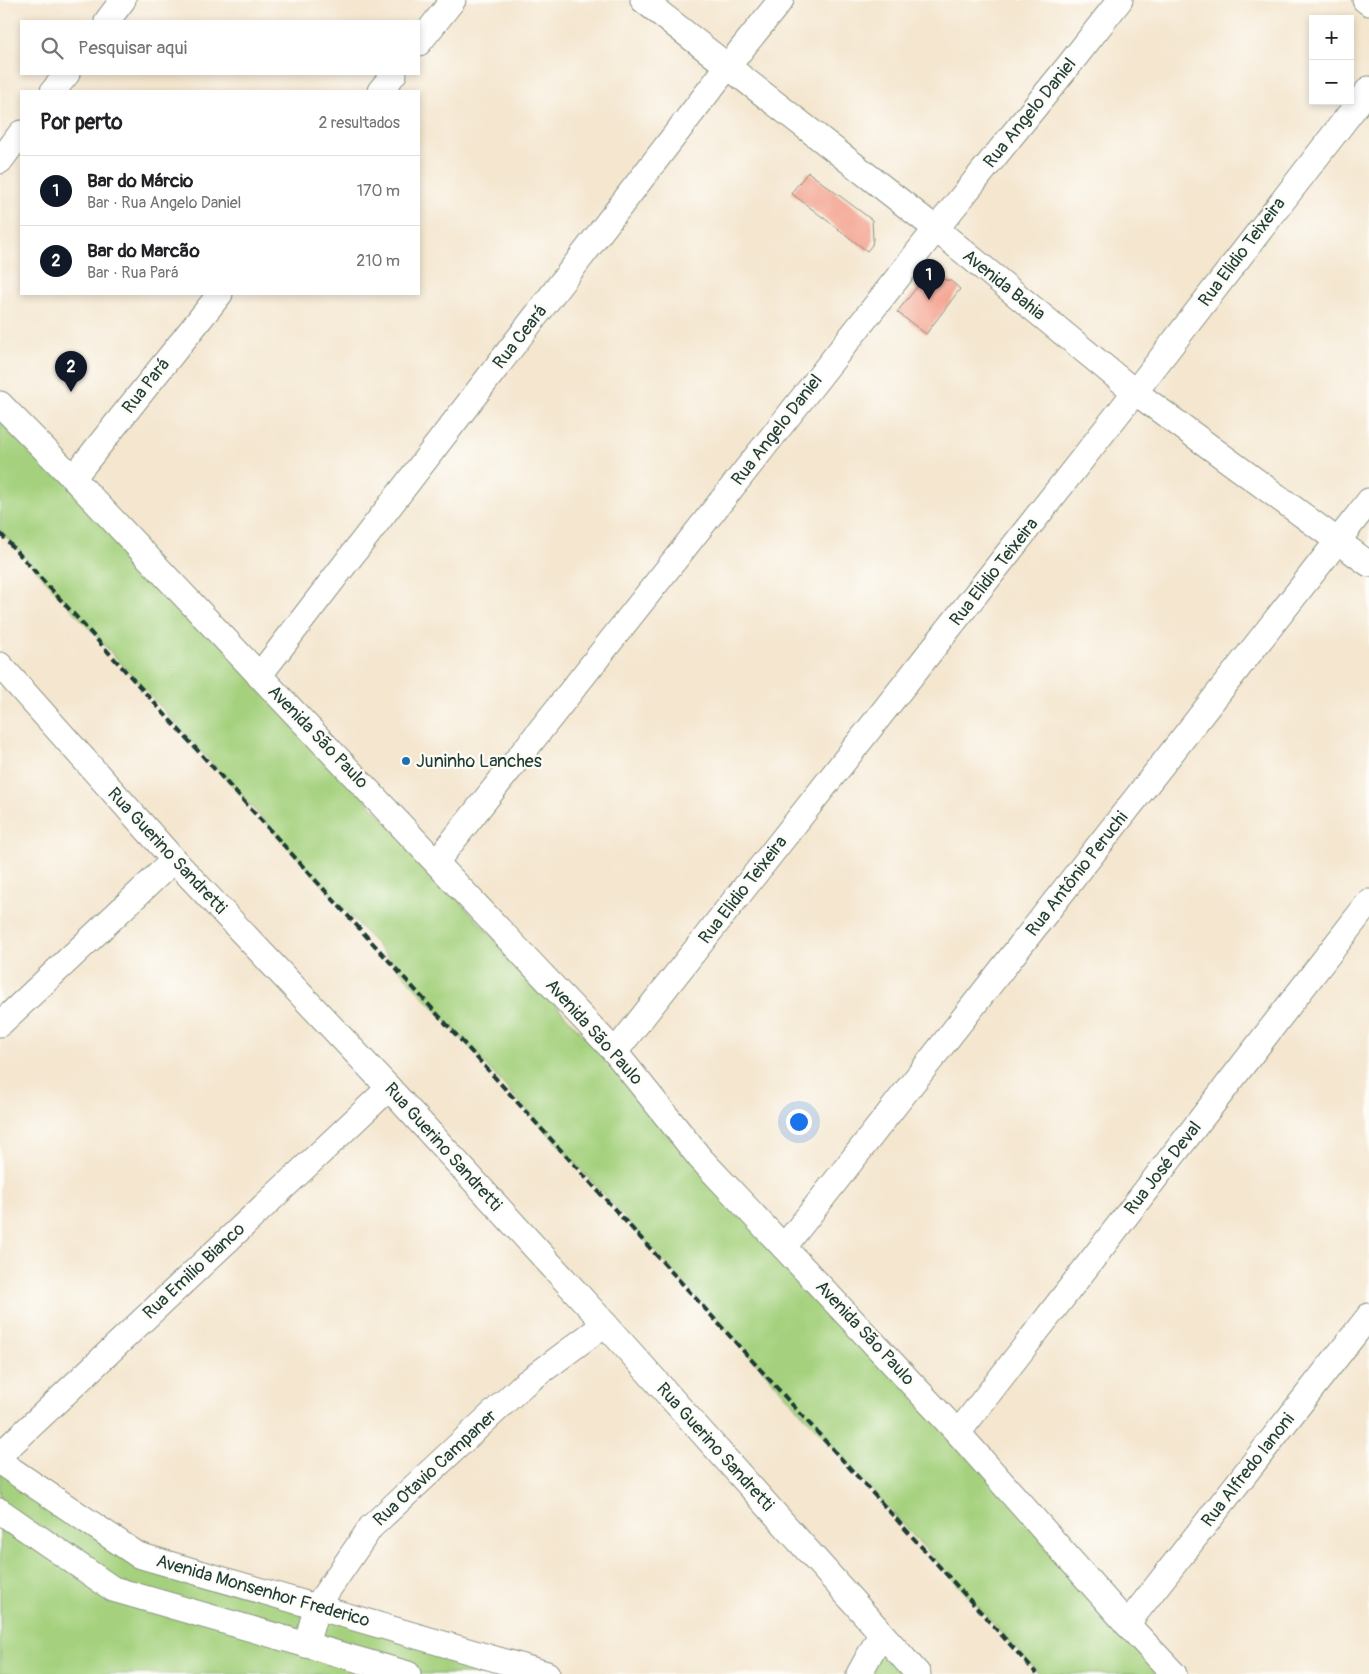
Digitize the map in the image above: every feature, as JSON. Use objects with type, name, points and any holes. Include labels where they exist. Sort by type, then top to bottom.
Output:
[{"type":"street","points":[[108,20],[123,0]]},
{"type":"street","points":[[420,42],[452,0]]},
{"type":"street","name":"Avenida Bahia","points":[[643,0],[936,229],[1135,392],[1369,564]]},
{"type":"street","name":"Rua Ceará","points":[[259,676],[728,66],[781,0]]},
{"type":"street","name":"Rua Angelo Daniel","points":[[437,861],[936,229],[1120,0]]},
{"type":"street","points":[[1365,0],[1369,3]]},
{"type":"street","points":[[54,90],[66,75]]},
{"type":"street","points":[[381,90],[393,75]]},
{"type":"street","name":"Rua Elidio Teixeira","points":[[615,1052],[1135,392],[1369,89]]},
{"type":"street","points":[[0,161],[20,134]]},
{"type":"street","name":"Rua Pará","points":[[73,478],[219,295]]},
{"type":"street","name":"Avenida São Paulo","points":[[0,404],[73,478],[259,676],[437,861],[615,1052],[700,1158],[958,1433],[1127,1624],[1174,1674]]},
{"type":"street","name":"Rua Antônio Peruchi","points":[[784,1247],[1369,501]]},
{"type":"street","name":"Rua Guerino Sandretti","points":[[0,666],[174,860],[389,1088],[605,1324],[918,1674]]},
{"type":"street","points":[[0,1024],[174,860]]},
{"type":"street","name":"Rua José Deval","points":[[958,1433],[1369,902]]},
{"type":"street","name":"Rua Emilio Bianco","points":[[0,1455],[389,1088]]},
{"type":"street","name":"Rua Alfredo Ianoni","points":[[1127,1624],[1369,1316]]},
{"type":"street","name":"Rua Otavio Campaner","points":[[306,1645],[317,1606],[371,1527],[523,1385],[605,1324]]},
{"type":"street","name":"Avenida Monsenhor Frederico","points":[[0,1462],[138,1555],[547,1674]]},
{"type":"street","points":[[0,1511],[113,1589],[408,1674]]},
{"type":"street","points":[[860,1674],[881,1634]]},
{"type":"green space","points":[[0,404],[1174,1674],[1039,1674],[0,530]]},
{"type":"green space","points":[[0,1462],[138,1555],[547,1674],[0,1674]]},
{"type":"green space","points":[[881,1634],[918,1674],[859,1674]]},
{"type":"building","points":[[808,172],[872,220],[873,239],[872,245],[867,251],[791,193]]},
{"type":"building","points":[[936,278],[951,281],[960,289],[926,334],[897,312],[922,281]]},
{"type":"railway","points":[[0,533],[1037,1674]]},
{"type":"place","name":"Bar do Márcio","points":[[929,300]]},
{"type":"place","name":"Bar do Marcão","points":[[71,392]]},
{"type":"place","name":"Juninho Lanches","points":[[406,761]]}]
